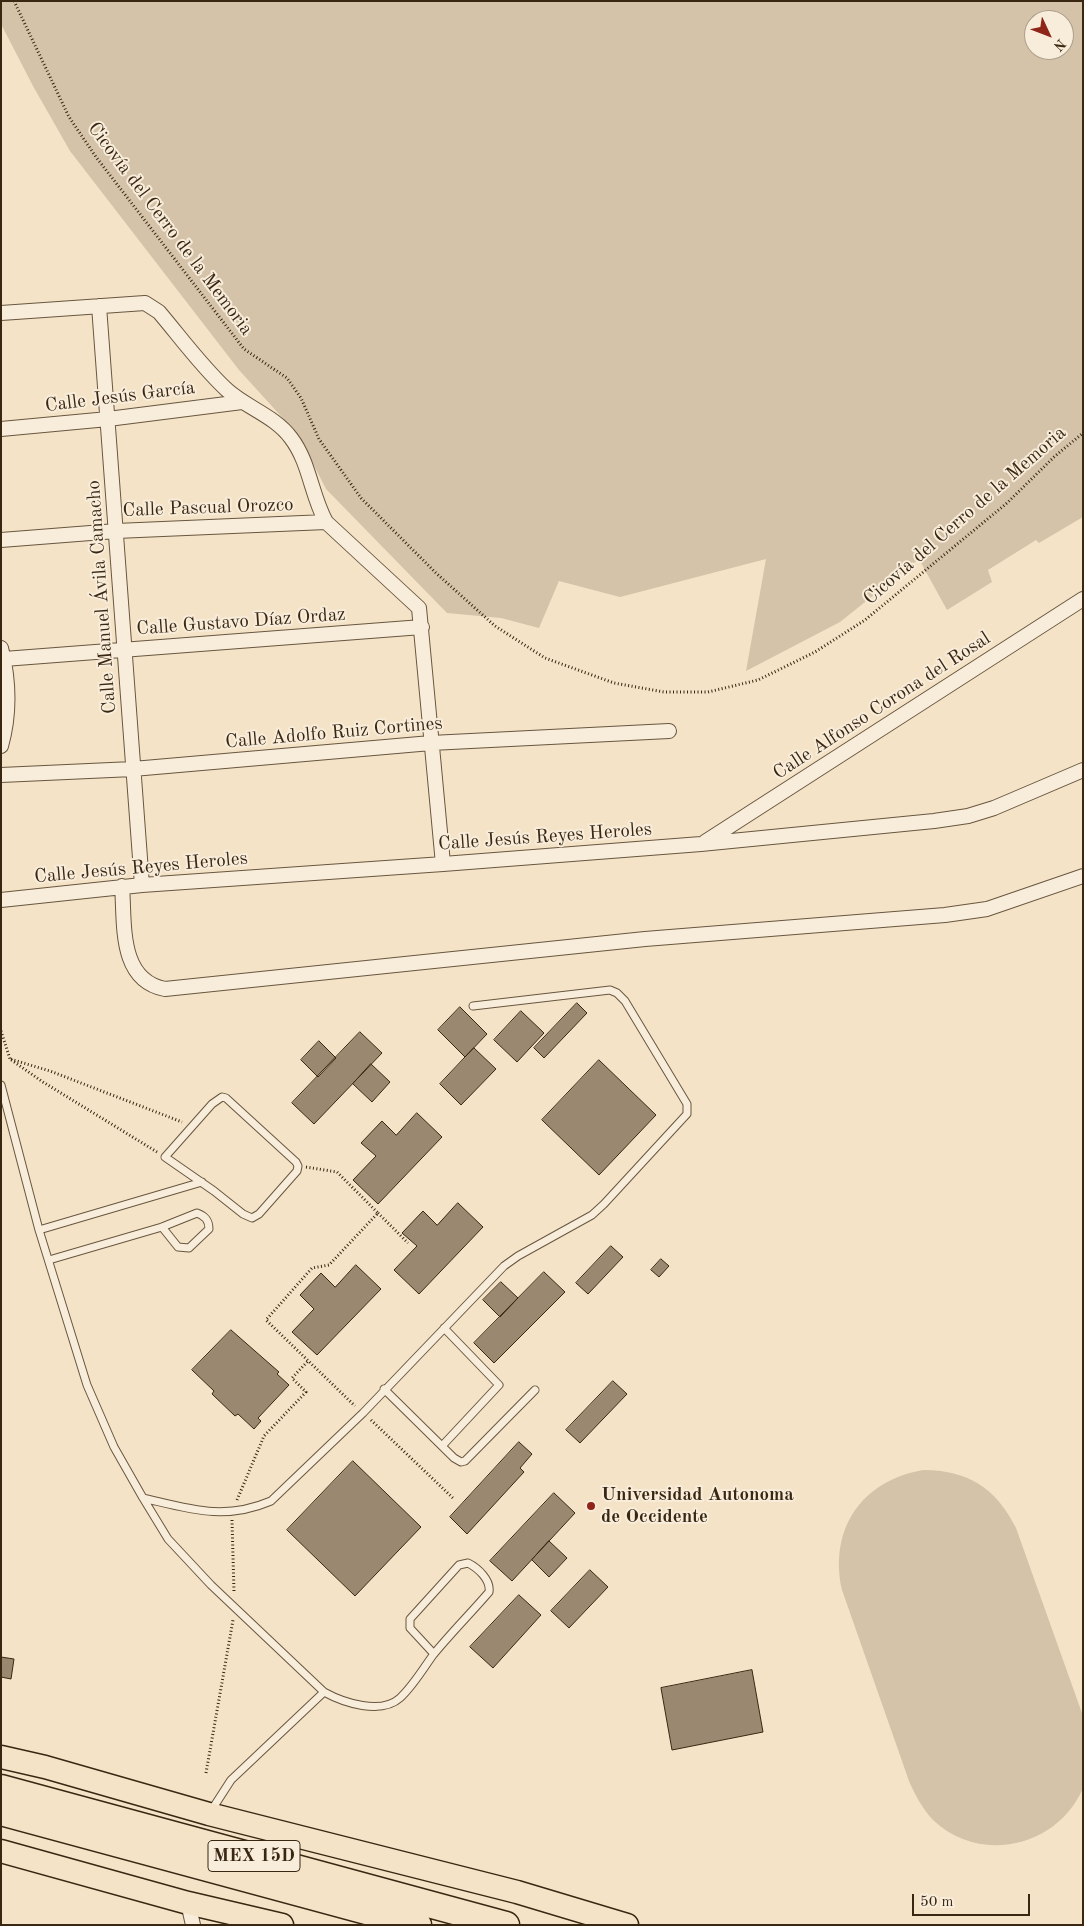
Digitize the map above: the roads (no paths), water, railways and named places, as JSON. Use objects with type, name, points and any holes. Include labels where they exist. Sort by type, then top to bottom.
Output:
[{"type":"highway","name":"MEX 15D","points":[[1,1788],[506,1925]]},
{"type":"highway","name":"MEX 15D","points":[[1,1812],[418,1925]]},
{"type":"main road","points":[[1,1757],[45,1767],[209,1814],[517,1892],[627,1925]]},
{"type":"main road","points":[[1,1851],[190,1914],[279,1924]]},
{"type":"street","points":[[1,313],[145,303],[152,306],[218,380],[242,402],[281,427],[299,448],[309,470],[320,510],[326,522],[417,604],[419,608],[443,864]]},
{"type":"street","name":"Calle Manuel Ávila Camacho","points":[[99,306],[142,885]]},
{"type":"street","name":"Calle Jesús García","points":[[1,429],[108,420],[242,402]]},
{"type":"street","name":"Calle Pascual Orozco","points":[[1,540],[116,531],[326,522]]},
{"type":"street","name":"Calle Alfonso Corona del Rosal","points":[[701,844],[1083,599]]},
{"type":"street","name":"Calle Gustavo Díaz Ordaz","points":[[3,654],[124,650],[422,627]]},
{"type":"street","points":[[1,746],[8,709],[3,654]]},
{"type":"street","name":"Calle Adolfo Ruiz Cortines","points":[[1,775],[133,769],[431,743],[669,731]]},
{"type":"street","name":"Calle Jesús Reyes Heroles","points":[[1,900],[122,886],[701,844],[934,822],[968,816],[994,808],[1083,770]]},
{"type":"street","points":[[122,886],[127,952],[133,966],[145,981],[153,987],[165,989],[645,939],[944,915],[986,909],[1083,876]]},
{"type":"lane","points":[[143,1498],[202,1512],[255,1508],[271,1501],[363,1413],[504,1266],[518,1256],[578,1224],[604,1204],[687,1114],[687,1104],[626,1001],[617,993],[610,990],[473,1006]]},
{"type":"lane","points":[[1,1085],[40,1230],[87,1385],[114,1447],[168,1540],[235,1608],[324,1692],[341,1701],[359,1705],[382,1706],[399,1699],[434,1654],[489,1592],[490,1588],[486,1579],[468,1563],[459,1565],[410,1619],[410,1628],[434,1654]]},
{"type":"lane","points":[[222,1097],[226,1098],[296,1162],[298,1166],[297,1171],[259,1214],[252,1218],[243,1214],[202,1182],[165,1157],[212,1104],[222,1097]]},
{"type":"lane","points":[[40,1230],[202,1182]]},
{"type":"lane","points":[[49,1260],[197,1214],[207,1219],[209,1229],[189,1248],[178,1247],[162,1226]]},
{"type":"lane","points":[[442,1446],[499,1385],[444,1328]]},
{"type":"lane","points":[[384,1389],[457,1461],[465,1461],[535,1390]]},
{"type":"lane","points":[[209,1814],[231,1780],[324,1692]]},
{"type":"place","name":"Universidad Autonoma de Occidente","points":[[591,1506]]}]
